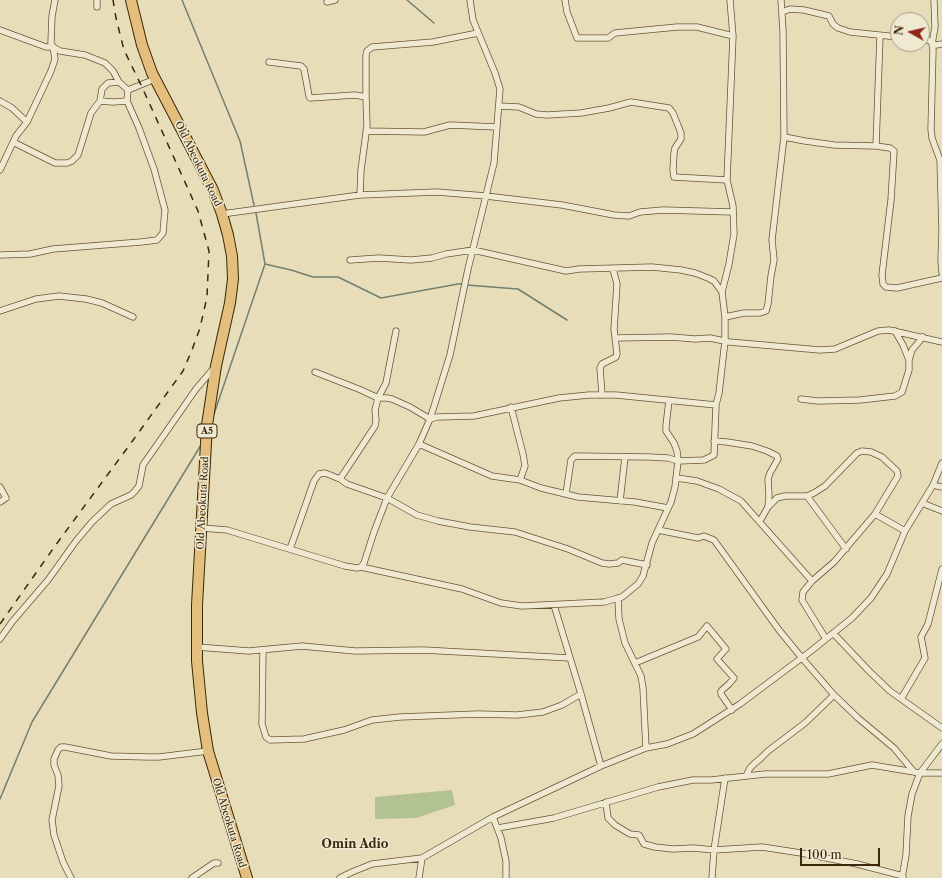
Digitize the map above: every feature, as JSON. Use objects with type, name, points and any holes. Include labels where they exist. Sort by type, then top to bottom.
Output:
[{"type":"highway","name":"Old Abeokuta Road","points":[[131,0],[142,45],[155,79],[213,190],[222,214],[232,256],[233,279],[230,303],[216,366],[208,425],[197,647],[199,688],[208,751],[246,878]]},
{"type":"street","points":[[0,170],[16,136],[28,122],[55,60],[51,43],[54,0]]},
{"type":"street","points":[[97,0],[97,7]]},
{"type":"street","points":[[327,2],[335,0]]},
{"type":"street","points":[[361,567],[364,563],[387,498],[419,444],[430,419],[450,355],[472,250],[494,163],[500,89],[473,20],[470,0]]},
{"type":"street","points":[[565,0],[567,12],[577,38],[608,38],[615,33],[620,32],[677,27],[697,27],[733,36]]},
{"type":"street","points":[[566,494],[573,457],[668,458],[678,461],[704,460],[714,455],[716,406],[725,341],[725,317],[722,292],[734,234],[734,212],[727,180],[733,36],[730,0]]},
{"type":"street","points":[[725,317],[744,313],[760,313],[766,311],[767,308],[774,260],[772,240],[784,137],[781,0]]},
{"type":"street","points":[[934,0],[935,27],[932,44],[931,129],[932,138],[940,150],[942,273]]},
{"type":"street","points":[[782,12],[790,10],[804,10],[828,16],[833,24],[838,28],[850,32],[890,37]]},
{"type":"street","points":[[0,30],[46,47],[53,47],[60,51],[85,55],[105,63],[113,71],[119,82],[128,90]]},
{"type":"street","points":[[360,195],[361,170],[366,131],[367,51],[372,47],[433,42],[478,33]]},
{"type":"street","points":[[876,146],[880,36]]},
{"type":"street","points":[[932,44],[942,44]]},
{"type":"street","points":[[268,62],[301,66],[304,69],[310,98],[356,95],[366,97]]},
{"type":"street","points":[[128,90],[155,79]]},
{"type":"street","points":[[13,142],[55,163],[62,164],[72,161],[78,155],[92,113],[100,101],[100,92],[105,85],[111,82],[119,82]]},
{"type":"street","points":[[0,255],[30,254],[53,249],[157,240],[163,233],[165,210],[154,169],[127,101],[128,90]]},
{"type":"street","points":[[0,101],[12,108],[28,122]]},
{"type":"street","points":[[100,101],[127,101]]},
{"type":"street","points":[[499,106],[519,107],[536,114],[547,116],[581,113],[631,102],[669,108],[673,113],[681,133],[681,139],[675,148],[674,153],[674,177],[727,180]]},
{"type":"street","points":[[366,131],[424,132],[450,126],[497,127]]},
{"type":"street","points":[[784,137],[834,145],[876,146],[890,148],[894,151],[891,200],[882,275],[884,284],[886,288],[897,288],[942,278]]},
{"type":"street","points":[[222,214],[360,195],[437,192],[562,205],[614,215],[629,216],[640,212],[663,210],[734,212]]},
{"type":"street","points":[[350,260],[379,258],[411,260],[432,258],[472,250],[570,272],[579,268],[660,267],[695,273],[714,281],[722,292]]},
{"type":"street","points":[[602,395],[600,368],[602,364],[616,357],[617,354],[614,329],[617,284],[613,268]]},
{"type":"street","points":[[0,311],[36,299],[59,296],[86,299],[102,303],[133,317]]},
{"type":"street","points":[[340,479],[375,426],[376,420],[374,410],[378,398],[386,384],[396,331]]},
{"type":"street","points":[[615,338],[710,338],[725,341],[820,350],[836,349],[878,331],[895,331],[942,342]]},
{"type":"street","points":[[895,331],[903,344],[909,360]]},
{"type":"street","points":[[801,399],[818,401],[860,400],[895,396],[902,392],[909,370],[909,360],[912,350],[922,337]]},
{"type":"street","points":[[0,639],[16,616],[48,580],[76,541],[92,522],[111,504],[131,495],[139,486],[143,465],[196,389],[216,366]]},
{"type":"street","points":[[315,372],[378,398],[387,398],[398,402],[410,407],[430,419],[437,417],[474,416],[559,398],[602,395],[669,400],[716,406]]},
{"type":"street","points":[[202,528],[227,530],[345,566],[361,567],[462,589],[501,603],[522,606],[604,602],[622,597],[638,584],[647,565],[652,543],[671,502],[677,478],[678,461],[674,443],[666,431],[669,400]]},
{"type":"street","points":[[511,408],[524,454],[525,466],[520,480]]},
{"type":"street","points":[[714,441],[752,446],[777,456],[778,459],[768,479],[768,507]]},
{"type":"street","points":[[419,444],[492,476],[520,480],[541,488],[578,497],[668,508]]},
{"type":"street","points":[[760,521],[768,507],[777,498],[785,496],[806,496],[814,493],[825,486],[857,453],[862,451],[871,452],[882,457],[898,474],[875,514],[846,549],[834,562],[812,581],[803,592],[802,598],[826,639]]},
{"type":"street","points":[[620,501],[625,457]]},
{"type":"street","points":[[340,878],[372,864],[422,858],[494,816],[601,766],[646,748],[667,744],[693,734],[732,710],[826,639],[852,618],[871,598],[887,574],[905,531],[933,485],[942,463]]},
{"type":"street","points":[[290,549],[316,476],[325,473],[340,479],[347,484],[387,498],[417,515],[438,521],[470,527],[516,532],[568,549],[602,563],[618,563],[622,560],[647,565]]},
{"type":"street","points":[[677,478],[697,481],[719,488],[741,501],[812,581]]},
{"type":"street","points":[[933,485],[942,487]]},
{"type":"street","points":[[0,487],[6,498],[0,502]]},
{"type":"street","points":[[806,496],[846,549]]},
{"type":"street","points":[[922,503],[942,511]]},
{"type":"street","points":[[875,514],[905,531]]},
{"type":"street","points":[[658,530],[698,538],[704,536],[714,540],[779,630],[834,695],[858,718],[894,748],[917,773]]},
{"type":"street","points":[[901,698],[925,658],[921,637],[928,624],[942,569]]},
{"type":"street","points":[[618,598],[619,618],[625,643],[641,676],[646,748]]},
{"type":"street","points":[[554,605],[601,766]]},
{"type":"street","points":[[635,663],[698,637],[707,626],[726,649],[717,659],[734,678],[721,691],[721,694],[732,710]]},
{"type":"street","points":[[833,633],[890,691],[942,728]]},
{"type":"street","points":[[197,647],[249,651],[302,646],[354,651],[423,650],[570,658]]},
{"type":"street","points":[[263,650],[262,724],[266,737],[270,740],[304,739],[344,730],[372,720],[400,717],[478,714],[517,715],[543,712],[562,705],[581,694]]},
{"type":"street","points":[[746,776],[750,768],[768,751],[805,723],[834,695]]},
{"type":"street","points":[[606,802],[608,818],[615,825],[630,834],[639,835],[644,844],[673,849],[693,848],[714,850],[762,847],[857,864],[903,877],[908,816],[917,773],[942,744]]},
{"type":"street","points":[[72,877],[63,862],[56,842],[52,820],[59,786],[58,775],[54,765],[56,753],[61,747],[112,756],[148,757],[208,751]]},
{"type":"street","points":[[498,828],[554,818],[679,782],[693,780],[711,780],[765,774],[828,774],[872,765],[917,773],[942,773]]},
{"type":"street","points":[[712,878],[714,850],[725,778]]},
{"type":"street","points":[[494,816],[506,860],[506,878]]},
{"type":"street","points":[[419,878],[422,858]]},
{"type":"street","points":[[192,878],[214,863],[218,863]]},
{"type":"green space","points":[[452,790],[455,805],[416,818],[375,819],[375,797]]},
{"type":"waterway","points":[[182,0],[240,141],[254,205]]},
{"type":"waterway","points":[[407,0],[434,23]]},
{"type":"waterway","points":[[214,414],[265,264],[256,213]]},
{"type":"waterway","points":[[265,264],[313,277],[338,277],[381,298],[462,284]]},
{"type":"waterway","points":[[466,285],[518,289],[567,320]]},
{"type":"waterway","points":[[0,799],[32,722],[201,445]]},
{"type":"railway","points":[[0,624],[183,371],[200,328],[207,297],[209,251],[198,211],[124,50],[113,0]]},
{"type":"district","name":"Omin Adio","points":[[355,845]]}]
